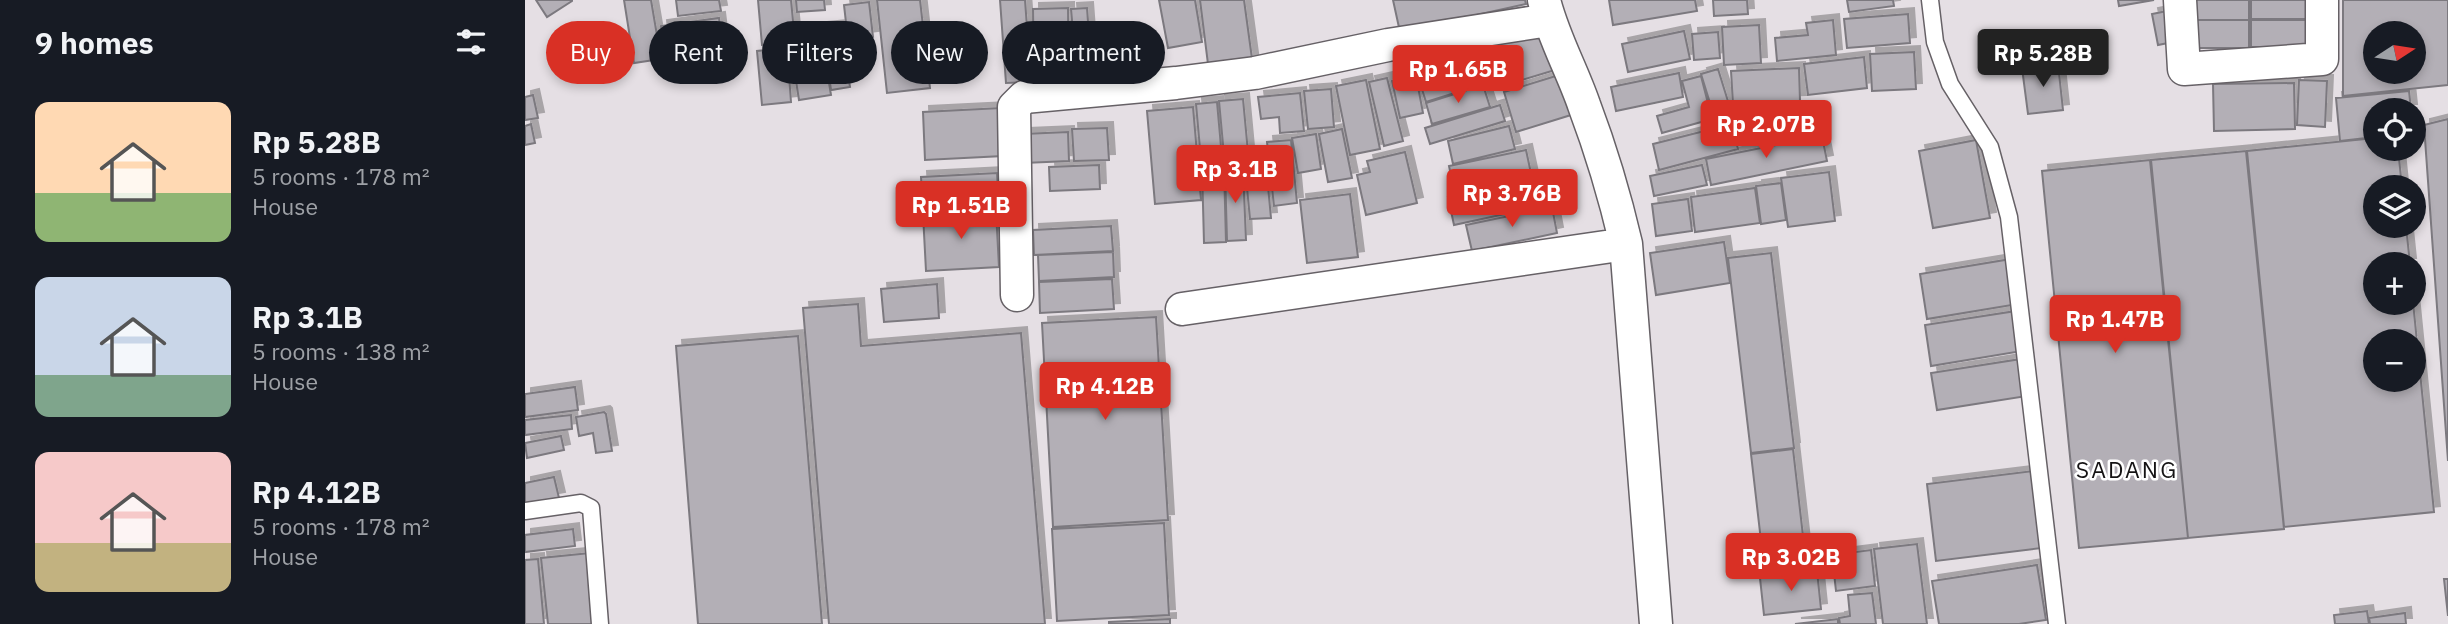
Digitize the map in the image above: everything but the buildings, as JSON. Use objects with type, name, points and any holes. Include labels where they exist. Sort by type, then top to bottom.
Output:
[{"type":"street","points":[[2180,0],[2184,69],[2322,59],[2322,0]]},
{"type":"street","points":[[1017,295],[1014,107],[1024,97],[1255,73],[1547,10],[1584,104],[1626,244],[1656,624]]},
{"type":"street","points":[[1182,309],[1626,244]]},
{"type":"lane","points":[[1930,0],[1935,42],[1950,84],[1990,147],[2009,217],[2057,624]]},
{"type":"lane","points":[[525,511],[581,503],[591,508],[600,624]]},
{"type":"district","name":"SADANG","points":[[2127,469]]}]
